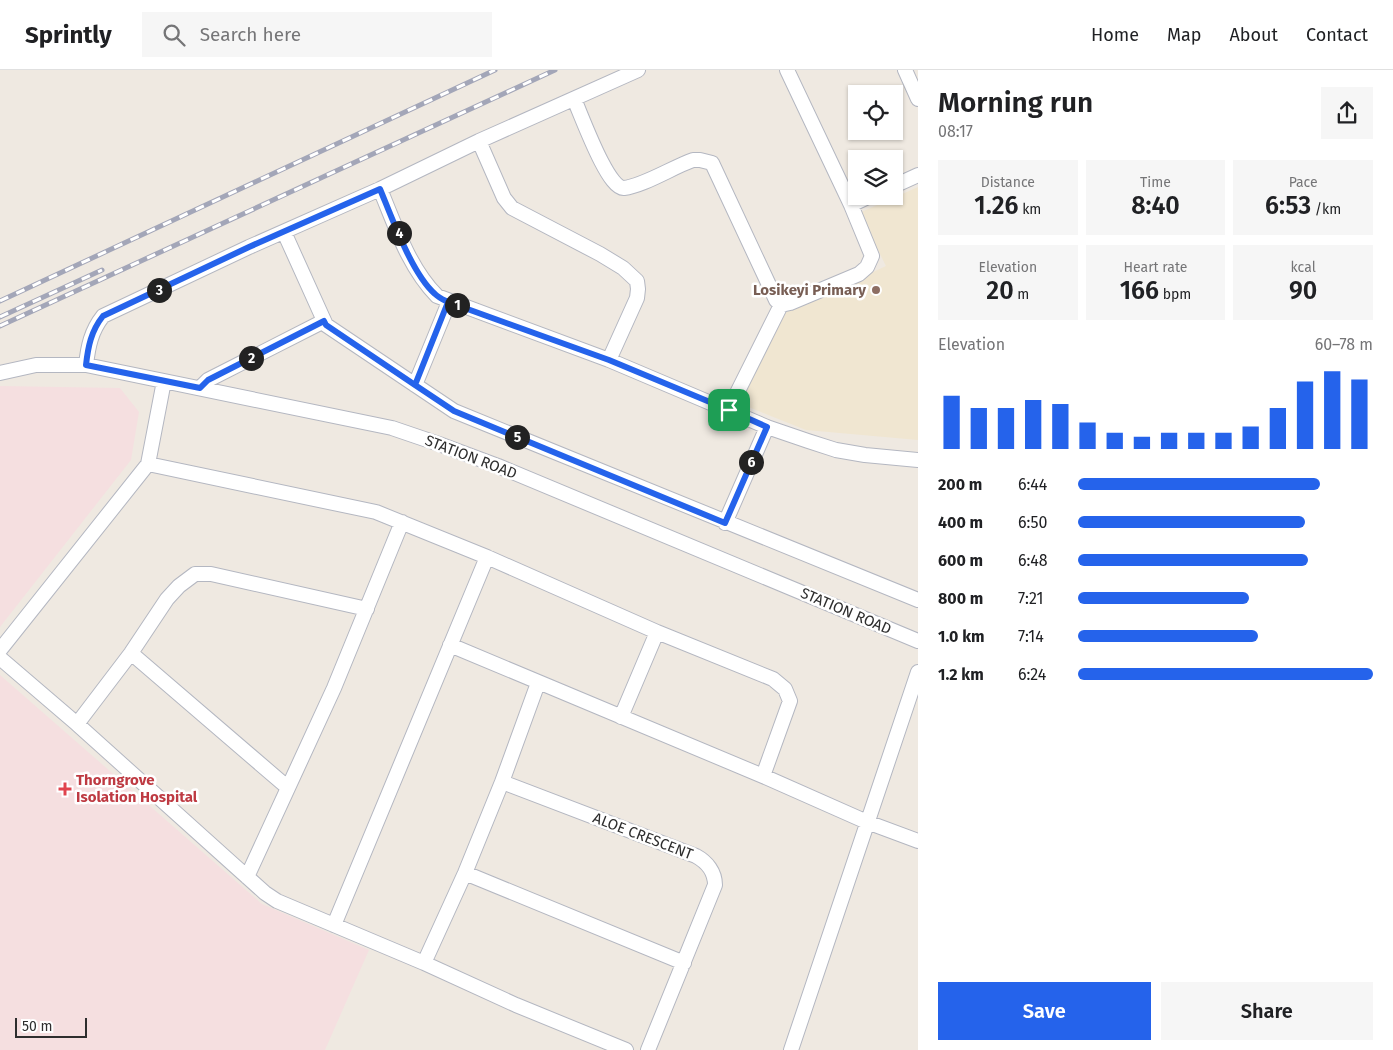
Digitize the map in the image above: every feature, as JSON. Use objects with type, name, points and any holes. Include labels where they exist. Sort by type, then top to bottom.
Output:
[{"type":"street","points":[[86,365],[88,343],[97,323],[103,316],[249,247],[380,189],[479,141],[638,70]]},
{"type":"street","points":[[787,70],[848,201]]},
{"type":"street","points":[[905,70],[918,99]]},
{"type":"street","points":[[574,99],[607,172],[620,188],[639,184],[693,160],[712,163],[776,300],[781,305]]},
{"type":"street","points":[[479,141],[504,198],[512,208],[600,254],[623,268],[636,281],[638,289],[637,298],[609,360]]},
{"type":"street","points":[[903,182],[918,175]]},
{"type":"street","points":[[380,189],[403,242],[420,274],[437,296],[448,302],[609,360],[767,427],[836,450],[918,460]]},
{"type":"street","points":[[781,305],[859,274],[867,267],[872,253],[850,205]]},
{"type":"street","points":[[284,232],[326,325],[454,411],[918,600]]},
{"type":"street","points":[[415,385],[448,302]]},
{"type":"street","points":[[729,410],[781,305]]},
{"type":"street","points":[[200,388],[208,380],[324,321]]},
{"type":"street","name":"STATION ROAD","points":[[0,373],[36,365],[86,365],[392,428],[516,474],[918,641]]},
{"type":"street","points":[[0,650],[148,464],[164,381]]},
{"type":"street","points":[[725,523],[767,427]]},
{"type":"street","points":[[148,464],[361,508],[402,522],[487,556],[657,632],[773,679],[786,689],[790,701],[763,776]]},
{"type":"street","points":[[248,877],[287,787],[334,688],[402,522]]},
{"type":"street","points":[[334,925],[487,556]]},
{"type":"street","points":[[77,724],[131,653],[167,599],[179,586],[195,574],[212,574],[367,609]]},
{"type":"street","points":[[621,717],[657,632]]},
{"type":"street","points":[[450,645],[763,776],[867,822],[918,841]]},
{"type":"street","points":[[131,653],[287,787]]},
{"type":"street","points":[[0,658],[277,901],[424,963],[516,1005],[626,1050]]},
{"type":"street","points":[[792,1050],[918,672]]},
{"type":"street","points":[[424,963],[465,873],[502,782],[538,683]]},
{"type":"street","name":"ALOE CRESCENT","points":[[502,782],[704,860],[714,876],[715,885],[648,1050]]},
{"type":"street","points":[[465,873],[684,964]]},
{"type":"shaded area","name":"Losikeyi Primary","points":[[918,187],[918,440],[806,430],[741,404],[780,315],[886,266],[859,213],[877,205],[903,205],[903,194]]},
{"type":"shaded area","points":[[0,386],[120,388],[139,412],[131,460],[0,627]]},
{"type":"shaded area","name":"Thorngrove Isolation Hospital","points":[[0,675],[262,904],[369,950],[325,1050],[0,1050]]},
{"type":"railway","points":[[0,301],[495,70]]},
{"type":"railway","points":[[0,326],[555,70]]},
{"type":"railway","points":[[0,317],[102,270]]},
{"type":"place","name":"Losikeyi Primary","points":[[876,290]]},
{"type":"place","name":"Thorngrove Isolation Hospital","points":[[65,789]]},
{"type":"route","points":[[729,410],[609,360],[448,302],[415,385],[326,325],[324,321],[208,380],[200,388],[86,365],[88,343],[97,323],[103,316],[249,247],[380,189],[403,242],[420,274],[430,290],[448,302],[432,343],[415,385],[454,411],[725,523],[767,427],[729,410]]}]
